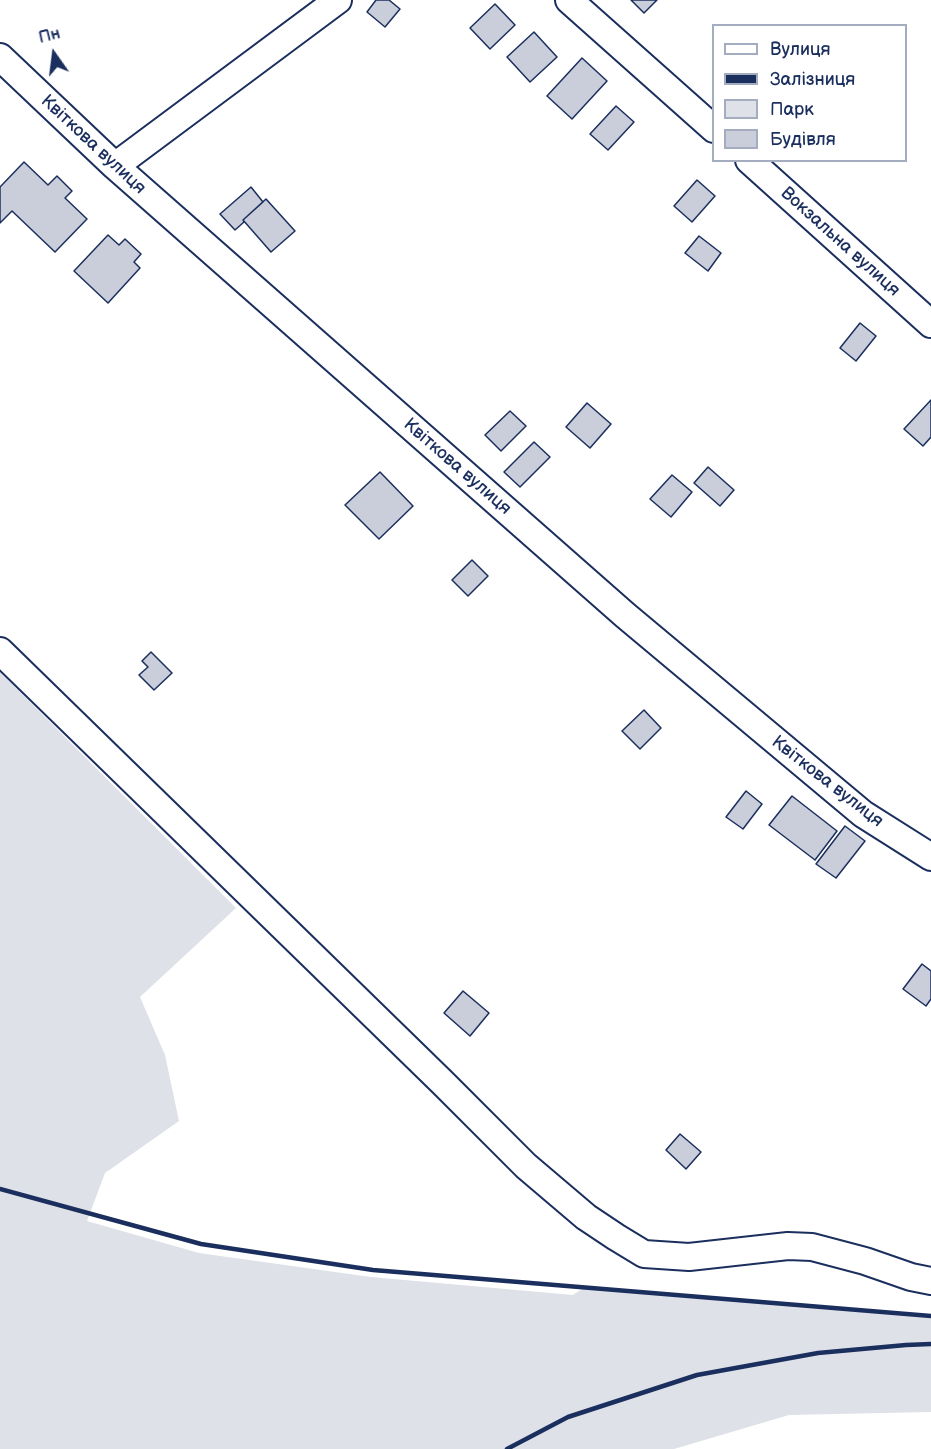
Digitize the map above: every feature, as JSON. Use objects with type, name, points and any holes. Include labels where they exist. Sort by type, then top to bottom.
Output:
[{"type":"street","points":[[115,166],[338,0]]},
{"type":"street","points":[[569,0],[712,127]]},
{"type":"street","name":"Квіткова вулиця","points":[[0,57],[115,166],[625,615],[863,814],[931,857]]},
{"type":"street","name":"Вокзальна вулиця","points":[[751,162],[931,324]]},
{"type":"street","points":[[0,651],[526,1166],[586,1217],[644,1254],[689,1257],[788,1246],[812,1247],[931,1281]]},
{"type":"green space","points":[[0,672],[236,908],[140,997],[165,1055],[179,1121],[105,1173],[87,1221],[199,1253],[371,1277],[573,1295],[585,1287],[931,1316],[931,1412],[789,1415],[674,1449],[0,1449]]},
{"type":"building","points":[[376,0],[389,0],[400,9],[385,27],[367,12]]},
{"type":"building","points":[[631,0],[657,0],[644,13]]},
{"type":"building","points":[[495,4],[515,25],[490,49],[470,28]]},
{"type":"building","points":[[534,32],[557,57],[530,82],[507,57]]},
{"type":"building","points":[[582,58],[607,81],[572,119],[547,96]]},
{"type":"building","points":[[616,106],[634,122],[608,150],[590,134]]},
{"type":"building","points":[[24,162],[48,185],[57,176],[72,191],[65,198],[87,219],[55,252],[12,211],[0,223],[0,187]]},
{"type":"building","points":[[697,180],[715,196],[692,222],[674,206]]},
{"type":"building","points":[[251,187],[263,202],[235,230],[220,214]]},
{"type":"building","points":[[266,199],[295,231],[271,252],[243,220]]},
{"type":"building","points":[[108,235],[119,245],[125,239],[141,254],[134,262],[140,268],[108,303],[74,271]]},
{"type":"building","points":[[699,236],[721,253],[708,271],[685,253]]},
{"type":"building","points":[[860,323],[876,336],[856,361],[840,348]]},
{"type":"building","points":[[931,400],[931,437],[923,446],[904,429]]},
{"type":"building","points":[[587,403],[611,424],[590,448],[566,427]]},
{"type":"building","points":[[510,411],[526,426],[501,451],[485,435]]},
{"type":"building","points":[[534,442],[550,457],[520,487],[504,472]]},
{"type":"building","points":[[708,467],[734,490],[720,506],[694,483]]},
{"type":"building","points":[[380,472],[413,506],[379,539],[345,505]]},
{"type":"building","points":[[672,475],[692,492],[671,517],[650,499]]},
{"type":"building","points":[[472,560],[488,576],[468,596],[452,580]]},
{"type":"building","points":[[151,652],[172,673],[154,690],[139,675],[148,667],[142,661]]},
{"type":"building","points":[[644,710],[661,728],[640,749],[622,731]]},
{"type":"building","points":[[746,791],[762,804],[743,829],[726,817]]},
{"type":"building","points":[[792,796],[837,831],[815,860],[769,825]]},
{"type":"building","points":[[845,826],[865,841],[836,878],[816,864]]},
{"type":"building","points":[[922,964],[931,971],[931,999],[926,1006],[903,989]]},
{"type":"building","points":[[463,991],[489,1013],[470,1036],[444,1013]]},
{"type":"building","points":[[680,1134],[701,1152],[686,1169],[666,1150]]},
{"type":"railway","points":[[0,1189],[201,1244],[373,1270],[931,1316]]},
{"type":"railway","points":[[507,1449],[568,1417],[697,1375],[818,1353],[931,1344]]}]
